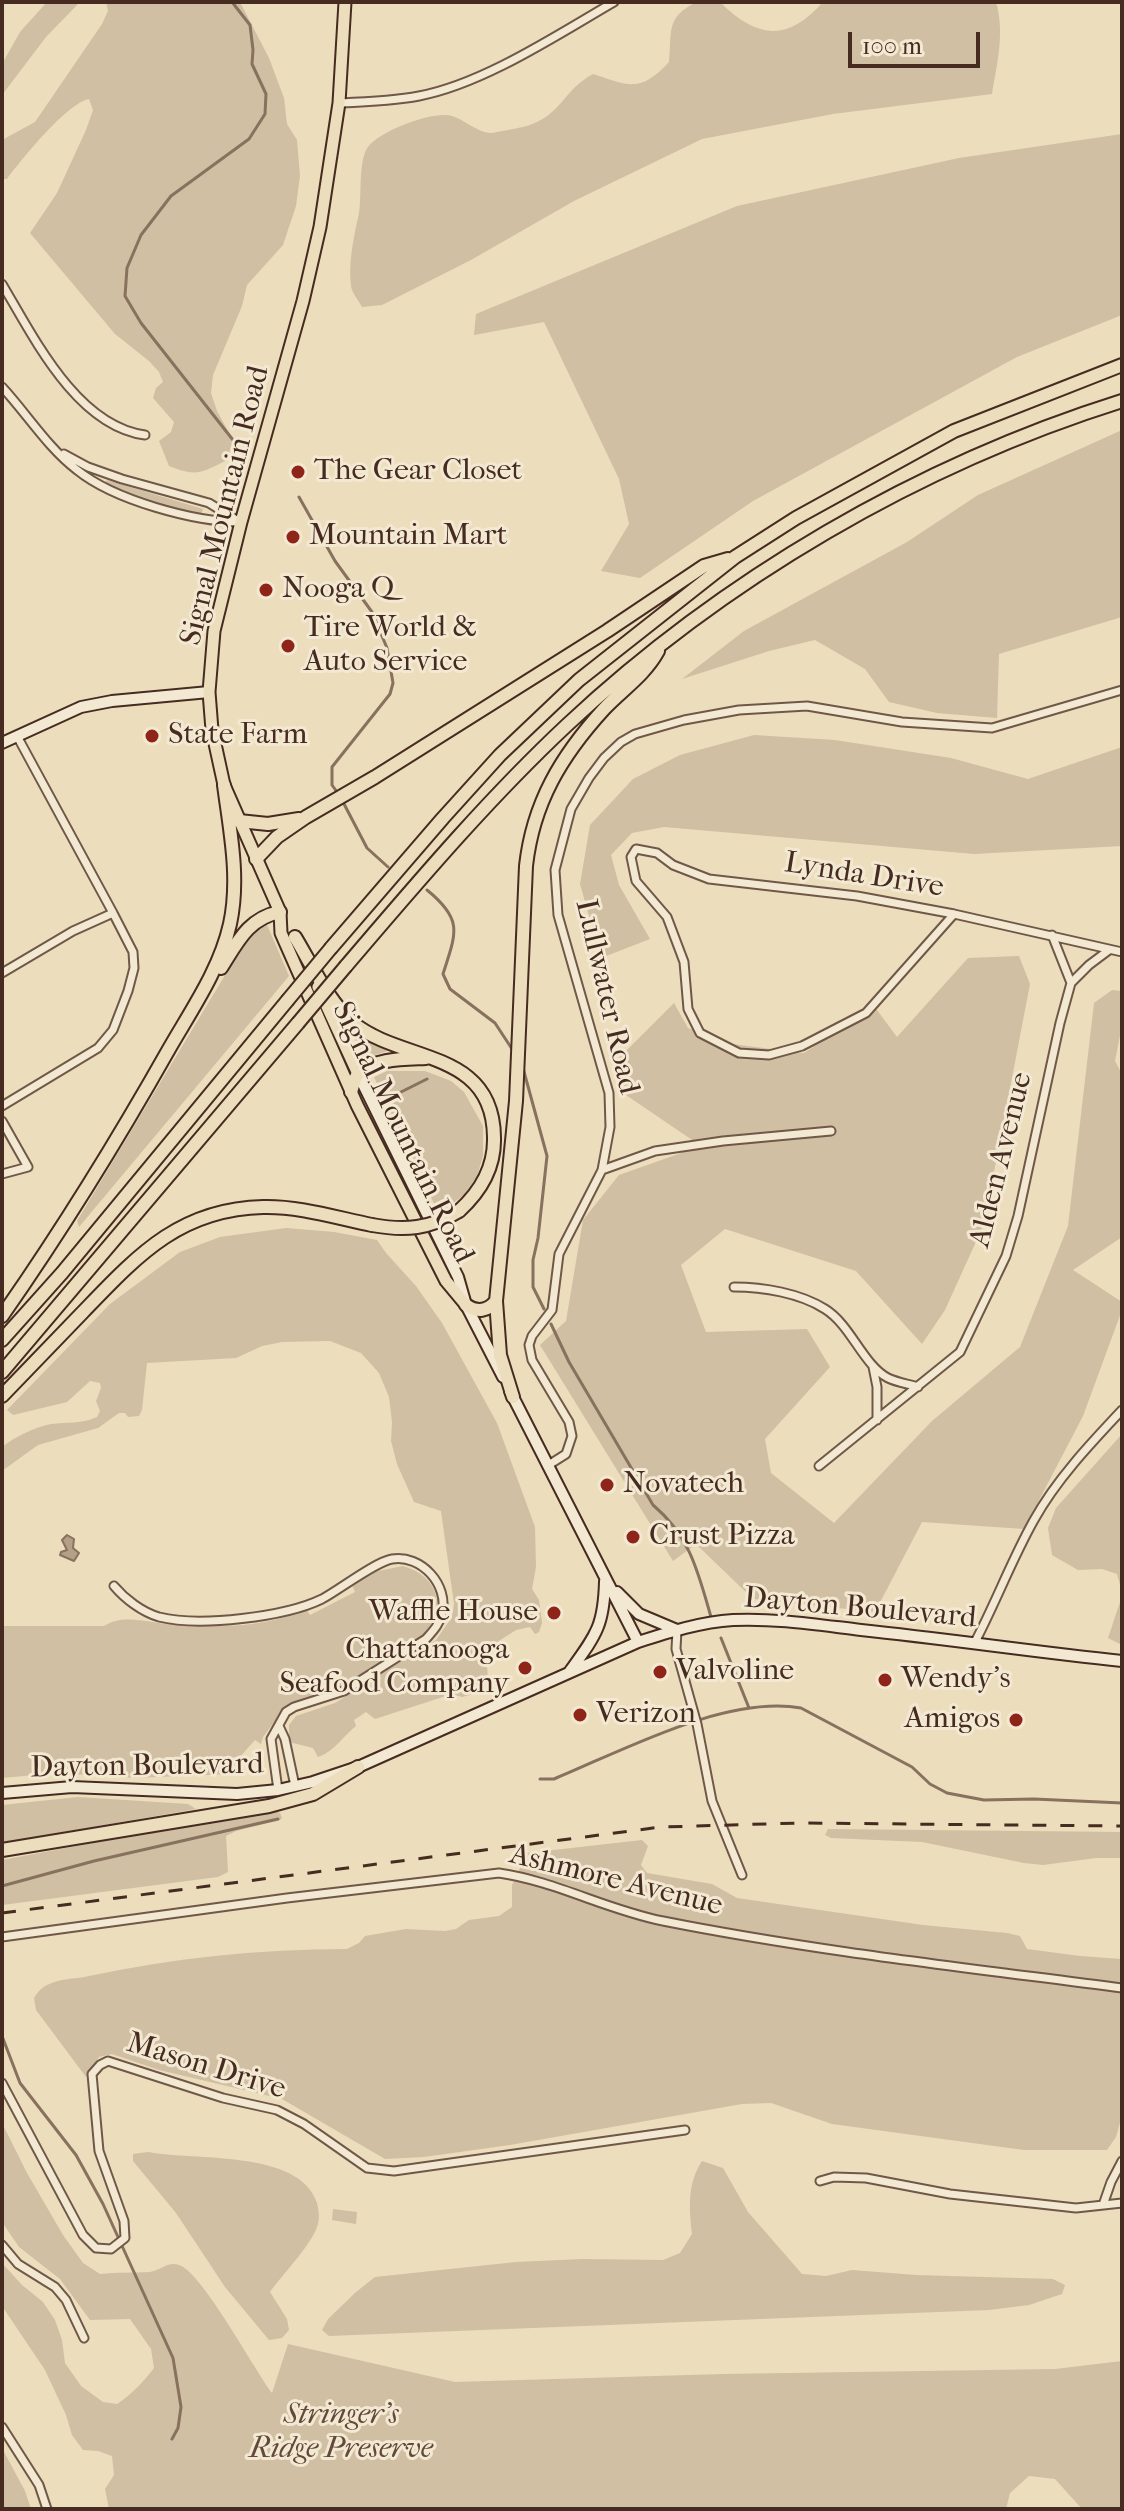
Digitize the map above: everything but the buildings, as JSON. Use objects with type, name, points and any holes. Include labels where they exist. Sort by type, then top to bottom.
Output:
[{"type":"highway","points":[[2,1340],[62,1273],[331,948],[443,818],[500,755],[579,680],[735,557],[809,511],[954,431],[1122,365]]},
{"type":"highway","points":[[2,1372],[461,831],[567,725],[663,643],[773,565],[889,499],[996,449],[1122,401]]},
{"type":"highway","points":[[256,859],[277,837],[306,817],[607,631],[704,566],[735,557]]},
{"type":"highway","points":[[513,1397],[498,1341],[496,1301],[516,1101],[529,836],[542,799],[572,748],[605,708],[650,666],[663,643]]},
{"type":"highway","points":[[2,1316],[88,1186],[214,968],[230,923],[235,870],[224,785]]},
{"type":"highway","points":[[239,821],[268,824],[306,817]]},
{"type":"highway","points":[[167,1052],[243,932],[261,918],[280,912]]},
{"type":"highway","points":[[2,1396],[132,1261],[159,1240],[194,1221],[225,1211],[264,1207],[295,1209],[372,1225],[407,1229],[426,1227],[459,1211],[480,1189],[494,1149],[491,1115],[485,1100],[466,1076],[446,1062],[372,1035],[351,1021],[338,1007],[295,937]]},
{"type":"highway","points":[[351,1092],[358,1074],[366,1069],[385,1062],[433,1058]]},
{"type":"highway","points":[[466,1305],[481,1310],[496,1301]]},
{"type":"highway","points":[[2,1850],[269,1806],[313,1794],[358,1767]]},
{"type":"main road","name":"Signal Mountain Road","points":[[345,2],[339,103],[320,227],[214,631],[209,692],[212,730],[224,785],[280,912],[295,937],[358,1074],[458,1277],[466,1305],[638,1642]]},
{"type":"main road","points":[[2,743],[81,707],[209,692]]},
{"type":"main road","name":"Signal Mountain Road","points":[[280,912],[281,933],[351,1092],[446,1281],[466,1305]]},
{"type":"main road","points":[[606,1579],[639,1614],[677,1630]]},
{"type":"main road","points":[[570,1671],[597,1631],[603,1615],[606,1579]]},
{"type":"main road","name":"Dayton Boulevard","points":[[2,1793],[72,1787],[237,1794],[295,1786],[358,1767],[638,1642],[677,1630],[731,1621],[764,1620],[1122,1661]]},
{"type":"street","points":[[339,103],[421,96],[463,82],[503,64],[614,2]]},
{"type":"street","points":[[2,284],[69,388],[83,402],[128,433],[145,435]]},
{"type":"street","points":[[2,387],[75,469],[112,492],[214,522],[241,522]]},
{"type":"street","points":[[55,448],[88,467],[110,475],[209,503],[241,522]]},
{"type":"street","name":"Lullwater Road","points":[[547,1466],[566,1454],[572,1436],[569,1422],[532,1360],[529,1345],[532,1336],[552,1310],[559,1254],[602,1170],[610,1127],[609,1093],[558,915],[555,870],[571,809],[589,778],[621,742],[649,729],[739,710],[807,706],[902,722],[992,728],[1122,690]]},
{"type":"street","points":[[2,1106],[98,1048],[113,1030],[134,968],[133,952],[17,736]]},
{"type":"street","name":"Lynda Drive","points":[[954,914],[866,1013],[802,1046],[769,1055],[739,1053],[700,1033],[688,1009],[684,962],[667,917],[636,881],[631,857],[636,849],[645,850],[709,879],[857,896],[954,914],[1122,952]]},
{"type":"street","points":[[2,973],[73,931],[113,913]]},
{"type":"street","points":[[1052,935],[1071,983],[1109,950]]},
{"type":"street","name":"Alden Avenue","points":[[819,1466],[960,1352],[1006,1256],[1018,1216],[1071,983]]},
{"type":"street","points":[[2,1121],[28,1167],[2,1174]]},
{"type":"street","points":[[602,1170],[655,1151],[831,1131]]},
{"type":"street","points":[[734,1287],[769,1290],[825,1308],[842,1324],[873,1366],[888,1378],[918,1387]]},
{"type":"street","points":[[873,1366],[877,1387],[877,1420]]},
{"type":"street","points":[[975,1642],[1034,1520],[1063,1478],[1122,1410]]},
{"type":"street","points":[[114,1586],[135,1605],[158,1616],[237,1619],[273,1616],[320,1600],[393,1559],[412,1561],[427,1569],[442,1595],[443,1612],[436,1627],[426,1639],[344,1691],[288,1709],[271,1739],[278,1790]]},
{"type":"street","points":[[677,1630],[676,1649],[697,1724],[712,1801],[742,1875]]},
{"type":"street","points":[[279,1726],[285,1739],[295,1786]]},
{"type":"street","name":"Ashmore Avenue","points":[[2,1937],[499,1873],[522,1876],[629,1914],[756,1939],[1122,1988]]},
{"type":"street","name":"Mason Drive","points":[[2,2083],[83,2235],[96,2248],[111,2249],[125,2238],[124,2221],[99,2151],[92,2074],[108,2061],[223,2098],[277,2110],[304,2124],[367,2168],[394,2171],[685,2130]]},
{"type":"street","points":[[1103,2205],[1122,2161]]},
{"type":"street","points":[[820,2181],[834,2177],[866,2178],[950,2194],[1076,2208],[1122,2203]]},
{"type":"street","points":[[2,2245],[18,2264],[55,2287],[66,2300],[84,2338]]},
{"type":"street","points":[[2,2427],[39,2485],[47,2509]]},
{"type":"green space","points":[[47,2],[80,2],[46,37],[2,95],[2,64],[20,32]]},
{"type":"green space","points":[[106,2],[240,2],[269,58],[284,98],[287,124],[297,140],[300,176],[296,206],[283,245],[247,285],[242,306],[213,375],[211,393],[233,440],[227,460],[199,472],[186,472],[169,466],[159,441],[171,432],[174,422],[153,398],[156,388],[163,382],[159,372],[115,334],[30,233],[57,193],[86,130],[93,110],[89,99],[57,121],[7,179],[2,179],[2,140],[35,122],[102,24],[108,11]]},
{"type":"green space","points":[[697,2],[720,2],[747,23],[772,31],[797,24],[823,2],[996,2],[1000,37],[992,94],[833,114],[702,139],[574,201],[471,260],[382,305],[362,307],[351,286],[351,258],[359,213],[363,160],[374,141],[404,125],[437,115],[458,118],[491,133],[527,126],[548,115],[575,87],[593,74],[626,84],[642,83],[669,62],[672,26],[680,13]]},
{"type":"green space","points":[[1122,134],[1122,315],[1017,357],[753,501],[640,578],[601,571],[629,524],[619,479],[544,322],[474,335],[476,314],[737,206],[959,158]]},
{"type":"green space","points":[[1122,430],[1122,617],[999,654],[997,718],[937,713],[889,702],[865,669],[815,640],[682,679],[744,631],[907,542],[978,495]]},
{"type":"green space","points":[[107,480],[203,509],[201,515],[126,494],[104,484]]},
{"type":"green space","points":[[754,735],[835,740],[951,758],[1028,779],[1122,747],[1122,846],[974,854],[664,827],[632,833],[611,855],[619,885],[650,939],[601,958],[580,884],[590,825],[633,779],[680,755]]},
{"type":"green space","points":[[265,920],[289,976],[79,1227],[77,1221],[251,932]]},
{"type":"green space","points":[[1019,956],[1030,984],[984,1224],[945,1310],[922,1344],[856,1271],[725,1229],[681,1265],[706,1332],[807,1329],[830,1367],[765,1439],[771,1473],[834,1523],[932,1421],[1020,1347],[1068,1226],[1094,1003],[1112,990],[1122,991],[1122,1025],[1115,1061],[1122,1074],[1122,1237],[1073,1270],[1122,1302],[1122,1310],[1083,1416],[1024,1529],[922,1522],[875,1612],[753,1599],[696,1544],[673,1561],[540,1345],[566,1321],[583,1220],[619,1175],[701,1146],[626,1095],[617,1060],[674,1003],[688,1028],[732,1044],[804,1053],[874,1006],[897,1037],[968,958]]},
{"type":"green space","points":[[352,1032],[388,1051],[364,1058]]},
{"type":"green space","points":[[387,1071],[425,1071],[451,1081],[464,1092],[483,1126],[483,1156],[477,1176],[465,1194],[439,1214],[374,1077]]},
{"type":"green space","points":[[286,1228],[377,1240],[442,1323],[497,1423],[535,1527],[536,1567],[532,1589],[539,1600],[542,1623],[535,1634],[530,1627],[516,1630],[491,1646],[486,1653],[488,1679],[477,1693],[462,1697],[452,1694],[375,1719],[366,1712],[354,1720],[356,1726],[334,1747],[318,1757],[313,1748],[289,1742],[289,1725],[296,1716],[335,1703],[436,1640],[452,1617],[454,1604],[441,1511],[414,1502],[397,1464],[391,1441],[389,1397],[379,1373],[361,1353],[330,1341],[282,1342],[262,1346],[236,1358],[147,1363],[139,1416],[128,1417],[125,1413],[119,1413],[98,1428],[38,1445],[2,1471],[2,1447],[19,1436],[51,1424],[97,1417],[100,1411],[96,1401],[101,1388],[100,1383],[90,1381],[67,1402],[13,1415],[7,1410],[110,1304],[180,1252],[220,1237]]},
{"type":"green space","points":[[1122,1434],[1122,1592],[1117,1574],[1102,1569],[1078,1570],[1052,1555],[1048,1528],[1056,1508]]},
{"type":"green space","points":[[403,1566],[425,1577],[436,1595],[435,1616],[422,1637],[341,1687],[290,1706],[281,1713],[261,1744],[255,1740],[238,1759],[238,1772],[134,1778],[57,1773],[2,1778],[2,1626],[104,1626],[128,1619],[202,1626],[254,1624],[306,1609],[310,1615],[355,1592],[352,1585],[378,1571]]},
{"type":"green space","points":[[1122,1596],[1122,1645],[1108,1638]]},
{"type":"green space","points":[[78,1797],[188,1804],[196,1809],[2,1843],[2,1805]]},
{"type":"green space","points":[[276,1811],[280,1813],[280,1820],[226,1836],[228,1872],[218,1877],[2,1905],[2,1860]]},
{"type":"green space","points":[[828,1829],[1122,1832],[1122,1858],[1043,1865],[922,1842],[831,1838],[825,1835]]},
{"type":"green space","points":[[642,1840],[648,1846],[641,1865],[647,1873],[712,1884],[737,1898],[923,1925],[1007,1933],[1020,1936],[1027,1949],[1122,1959],[1122,2115],[1116,2137],[1107,2150],[1024,2150],[832,2124],[771,2103],[742,2104],[510,2145],[385,2159],[282,2099],[159,2070],[112,2054],[99,2057],[86,2077],[36,2010],[34,1998],[38,1993],[46,1985],[61,1980],[217,1956],[347,1949],[365,1936],[406,1929],[456,1929],[469,1920],[499,1916],[512,1907],[512,1885],[527,1853]]},
{"type":"green space","name":"Stringer's Ridge Preserve","points":[[2,2123],[27,2173],[83,2263],[100,2274],[150,2272],[175,2264],[189,2271],[213,2302],[272,2393],[288,2344],[455,2382],[1055,2369],[1122,2361],[1122,2509],[1082,2509],[1055,2479],[1029,2476],[1010,2493],[1006,2509],[109,2509],[105,2489],[114,2475],[112,2456],[83,2450],[72,2435],[45,2370],[2,2306],[2,2263],[43,2302],[55,2320],[65,2363],[81,2386],[103,2402],[117,2404],[141,2383],[154,2368],[151,2349],[130,2319],[90,2320],[60,2279],[19,2247],[2,2222]]},
{"type":"green space","points":[[148,2152],[268,2166],[290,2174],[307,2186],[317,2203],[317,2227],[303,2251],[270,2292],[287,2319],[289,2330],[282,2338],[269,2340],[225,2287],[176,2213],[133,2161],[133,2154]]},
{"type":"green space","points":[[702,2161],[723,2168],[748,2212],[802,2274],[826,2276],[852,2270],[1053,2279],[1065,2285],[1062,2294],[1029,2305],[989,2310],[329,2336],[322,2330],[328,2319],[375,2277],[516,2262],[663,2260],[680,2253],[692,2234],[691,2187]]},
{"type":"green space","points":[[333,2209],[357,2212],[356,2224],[332,2220]]},
{"type":"green space","points":[[2,2448],[25,2491],[31,2509],[2,2509]]},
{"type":"shaded area","points":[[67,1535],[74,1539],[73,1548],[79,1553],[74,1561],[60,1555],[67,1550],[62,1540]]},
{"type":"waterway","points":[[232,2],[250,25],[252,64],[266,94],[265,114],[249,139],[171,196],[141,235],[127,268],[125,296],[141,323],[233,440]]},
{"type":"waterway","points":[[299,497],[335,561],[372,612],[387,648],[393,683],[390,694],[332,767],[332,785],[337,792]]},
{"type":"waterway","points":[[343,802],[367,848],[388,867]]},
{"type":"waterway","points":[[427,890],[452,919],[453,937],[443,974],[450,989],[495,1023],[514,1052]]},
{"type":"waterway","points":[[523,1068],[547,1156],[533,1260],[533,1287],[544,1309]]},
{"type":"waterway","points":[[395,1095],[427,1079]]},
{"type":"waterway","points":[[551,1324],[569,1362],[653,1505],[684,1542],[697,1570],[711,1617]]},
{"type":"waterway","points":[[721,1638],[749,1708]]},
{"type":"waterway","points":[[540,1779],[554,1779],[643,1740],[708,1717],[772,1706],[801,1708],[912,1767],[930,1784],[947,1793],[984,1800],[1122,1803]]},
{"type":"waterway","points":[[2,1886],[94,1861],[278,1819]]},
{"type":"waterway","points":[[2,2036],[20,2083],[76,2155],[103,2204],[173,2358],[181,2407],[178,2428],[172,2439]]},
{"type":"railway","points":[[2,1913],[661,1827],[799,1823],[1122,1826]]},
{"type":"place","name":"The Gear Closet","points":[[298,472]]},
{"type":"place","name":"Mountain Mart","points":[[293,537]]},
{"type":"place","name":"Nooga Q","points":[[266,590]]},
{"type":"place","name":"Tire World & Auto Service","points":[[288,646]]},
{"type":"place","name":"State Farm","points":[[152,736]]},
{"type":"place","name":"Novatech","points":[[607,1485]]},
{"type":"place","name":"Crust Pizza","points":[[633,1537]]},
{"type":"place","name":"Waffle House","points":[[554,1613]]},
{"type":"place","name":"Chattanooga Seafood Company","points":[[525,1668]]},
{"type":"place","name":"Valvoline","points":[[660,1672]]},
{"type":"place","name":"Wendy's","points":[[885,1680]]},
{"type":"place","name":"Verizon","points":[[580,1715]]},
{"type":"place","name":"Amigos","points":[[1016,1720]]}]
